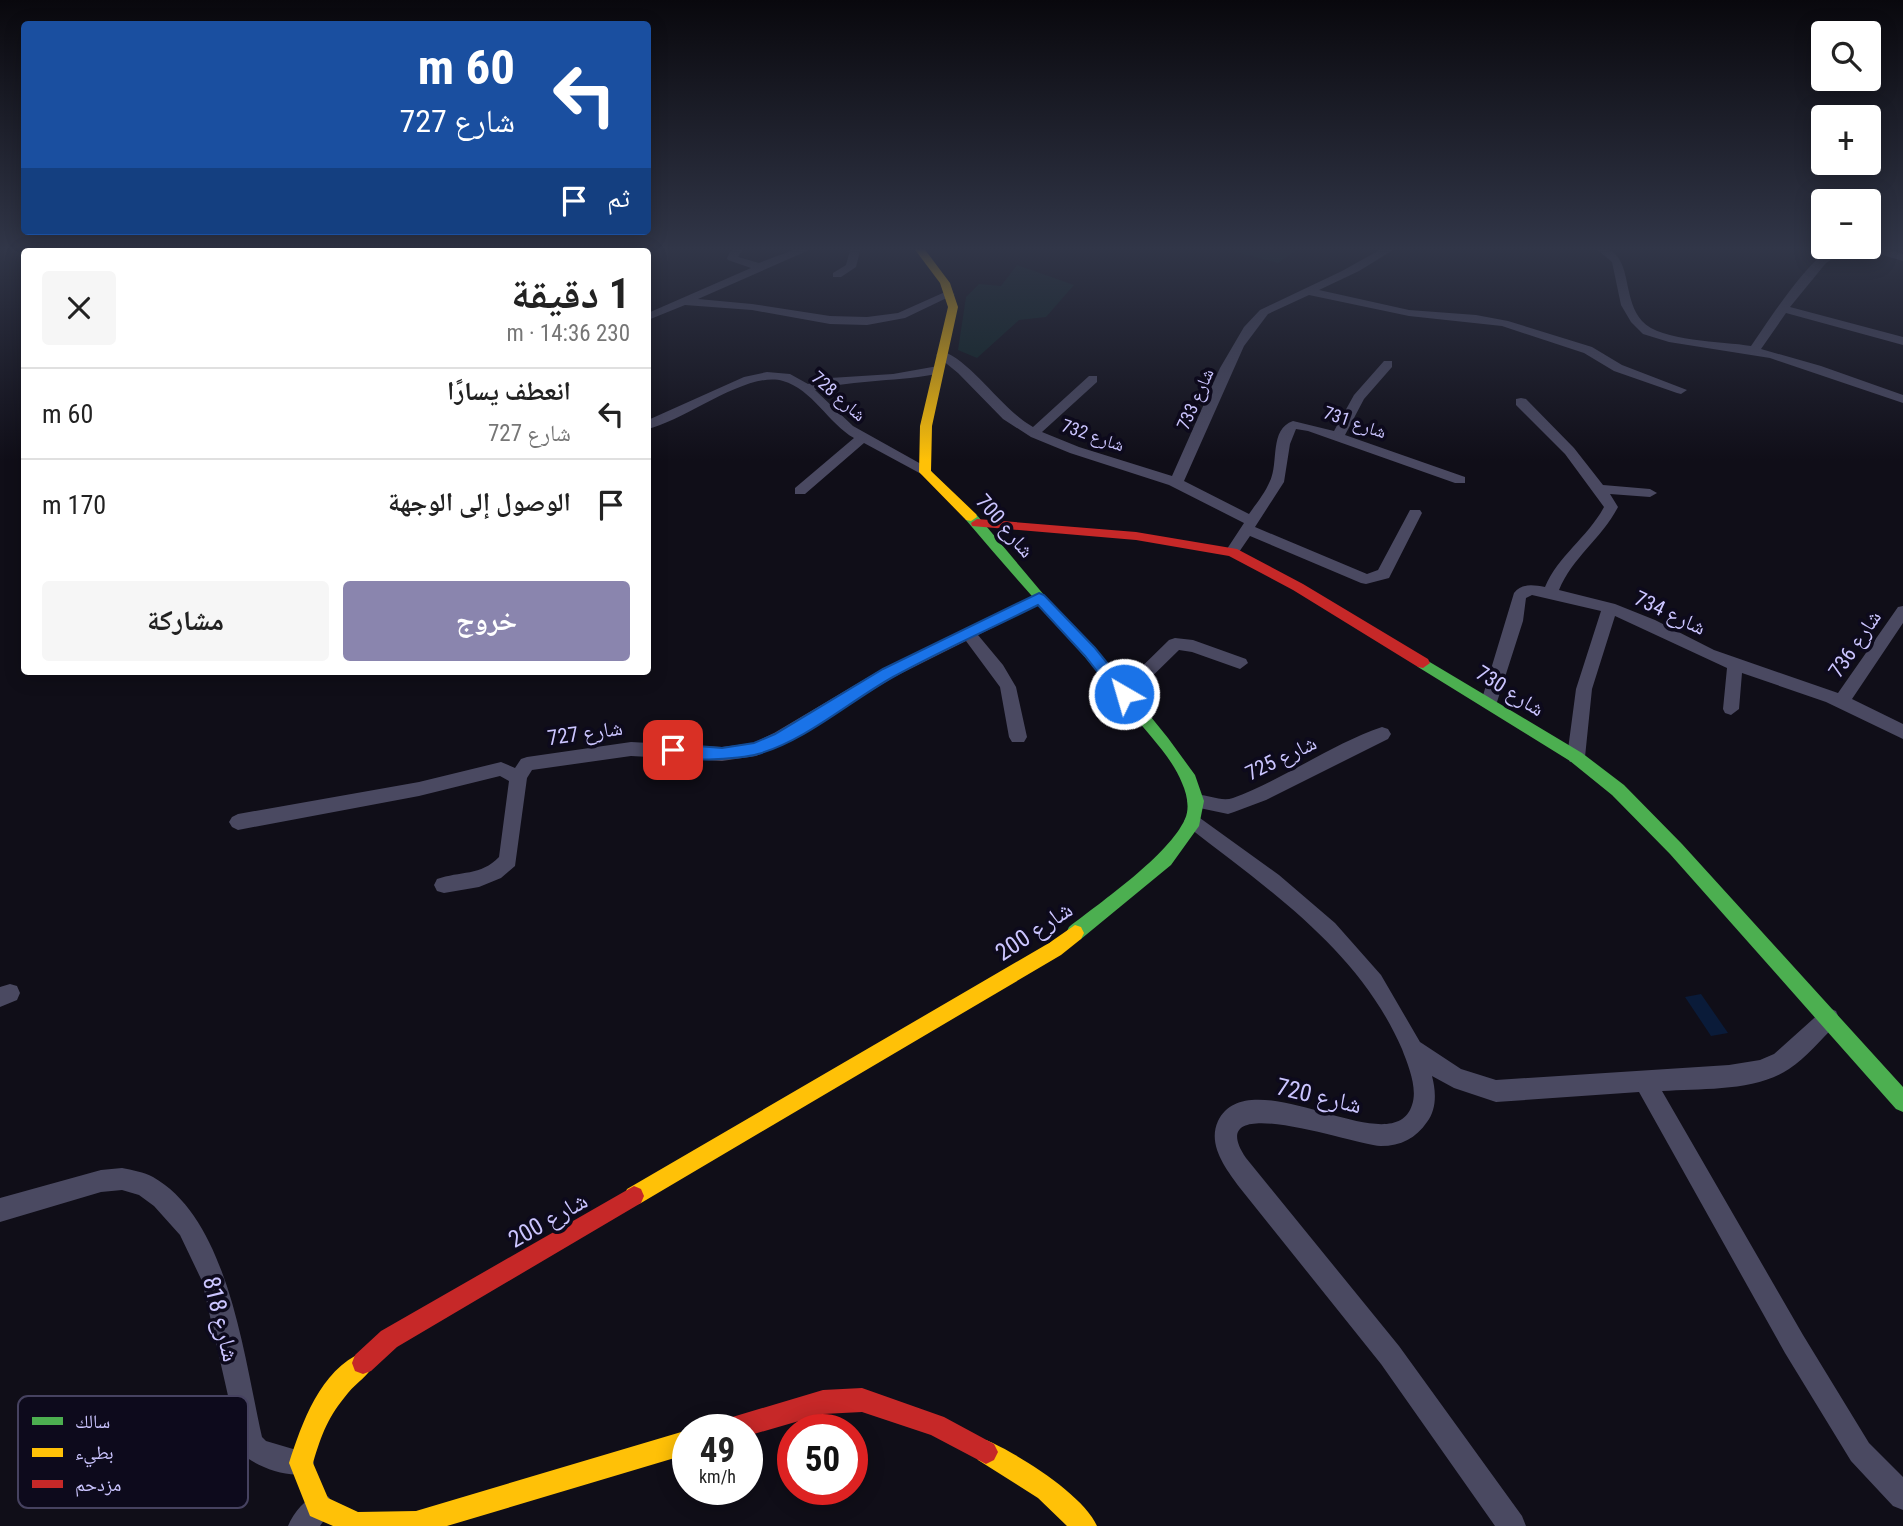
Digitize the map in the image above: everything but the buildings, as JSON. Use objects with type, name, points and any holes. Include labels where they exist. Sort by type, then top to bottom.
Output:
[{"type":"main road","points":[[925,472],[926,426],[952,318]]},
{"type":"main road","name":"شارع 700","points":[[925,472],[977,523],[1039,598],[1090,652],[1163,741],[1189,779],[1194,811]]},
{"type":"main road","name":"شارع 730","points":[[977,523],[1136,537],[1232,552],[1298,587],[1489,702],[1576,757],[1618,790],[1667,839],[1903,1102]]},
{"type":"main road","name":"شارع 200","points":[[301,1463],[316,1417],[342,1382],[389,1339],[1055,949],[1165,860],[1194,811]]},
{"type":"main road","points":[[763,1420],[823,1402],[862,1400],[936,1425],[996,1457],[1047,1489],[1085,1526]]},
{"type":"main road","points":[[301,1463],[310,1516],[357,1524],[416,1523],[672,1447]]},
{"type":"street","points":[[819,318],[867,321],[886,318]]},
{"type":"street","name":"شارع 733","points":[[1176,483],[1230,363],[1259,318]]},
{"type":"street","points":[[1471,318],[1494,321],[1588,350],[1618,368],[1681,390]]},
{"type":"street","points":[[1635,318],[1639,326],[1661,336],[1754,350],[1903,399]]},
{"type":"street","points":[[1754,350],[1778,318]]},
{"type":"street","points":[[1819,318],[1903,341]]},
{"type":"street","points":[[806,388],[830,382],[893,378],[940,362]]},
{"type":"street","name":"شارع 732","points":[[940,362],[963,370],[1008,417],[1034,433],[1080,452],[1176,483],[1228,514],[1366,579],[1384,574],[1415,513]]},
{"type":"street","points":[[1338,436],[1359,398],[1388,365]]},
{"type":"street","name":"شارع 728","points":[[651,424],[748,380],[767,376],[786,377],[806,388],[832,415],[862,438],[925,472]]},
{"type":"street","points":[[1034,433],[1093,379]]},
{"type":"street","points":[[1521,402],[1559,436],[1611,507],[1607,516],[1556,576],[1550,593]]},
{"type":"street","name":"شارع 731","points":[[1232,552],[1281,474],[1288,428],[1299,424],[1460,480]]},
{"type":"street","points":[[800,491],[862,438]]},
{"type":"street","points":[[1600,489],[1650,494]]},
{"type":"street","name":"شارع 734","points":[[1489,702],[1515,621],[1518,597],[1523,592],[1532,590],[1610,608],[1735,664],[1842,701],[1885,720],[1903,732]]},
{"type":"street","name":"شارع 727","points":[[518,777],[527,764],[617,750],[647,749],[722,754],[756,749],[780,738],[888,673],[1039,598]]},
{"type":"street","points":[[1576,757],[1584,689],[1610,608]]},
{"type":"street","name":"شارع 736","points":[[1842,701],[1903,611]]},
{"type":"street","points":[[967,632],[997,668],[1008,687],[1018,737]]},
{"type":"street","points":[[1124,694],[1175,644],[1193,646],[1240,663]]},
{"type":"street","points":[[1731,709],[1735,664]]},
{"type":"street","name":"شارع 725","points":[[1194,811],[1228,807],[1260,796],[1382,734]]},
{"type":"street","points":[[238,822],[419,789],[501,769],[518,777],[508,860],[491,876],[444,885]]},
{"type":"street","name":"شارع 720","points":[[1194,811],[1345,945],[1384,1000],[1424,1073],[1426,1093],[1423,1110],[1412,1125],[1396,1133],[1376,1135],[1354,1132],[1267,1110],[1248,1110],[1237,1115],[1227,1125],[1225,1137],[1229,1153],[1390,1355],[1512,1526]]},
{"type":"street","points":[[1412,1048],[1448,1075],[1469,1086],[1496,1091],[1729,1076],[1760,1070],[1781,1062],[1829,1018]]},
{"type":"street","points":[[1645,1082],[1794,1344],[1853,1441],[1879,1473],[1903,1496]]},
{"type":"street","name":"شارع 818","points":[[0,1210],[101,1181],[122,1179],[145,1185],[162,1198],[188,1227],[214,1278],[240,1396]]},
{"type":"street","name":"شارع 818","points":[[248,1435],[250,1444],[259,1452],[301,1463]]},
{"type":"green space","points":[[963,318],[1035,318],[1019,320],[977,358],[958,350]]},
{"type":"water","points":[[1701,994],[1728,1033],[1711,1036],[1685,997]]},
{"type":"traffic: fast","points":[[971,517],[1039,598],[1090,652],[1163,742],[1189,779],[1196,801],[1193,821],[1165,860],[1075,933]]},
{"type":"traffic: fast","points":[[1423,663],[1576,757],[1618,790],[1676,849],[1903,1102]]},
{"type":"traffic: slow","points":[[950,318],[926,426],[925,472],[971,517]]},
{"type":"traffic: slow","points":[[634,1196],[1055,949],[1075,933]]},
{"type":"traffic: slow","points":[[363,1363],[342,1382],[316,1417],[301,1463],[319,1507],[357,1524],[416,1523],[672,1447]]},
{"type":"traffic: slow","points":[[986,1452],[1047,1489],[1085,1526]]},
{"type":"traffic: jam","points":[[977,523],[1136,536],[1232,552],[1298,587],[1423,663]]},
{"type":"traffic: jam","points":[[363,1363],[389,1339],[634,1196]]},
{"type":"traffic: jam","points":[[763,1420],[823,1402],[862,1400],[936,1425],[986,1452]]},
{"type":"route","points":[[673,750],[722,754],[756,749],[780,738],[888,673],[1039,598],[1090,652],[1124,694]]}]
